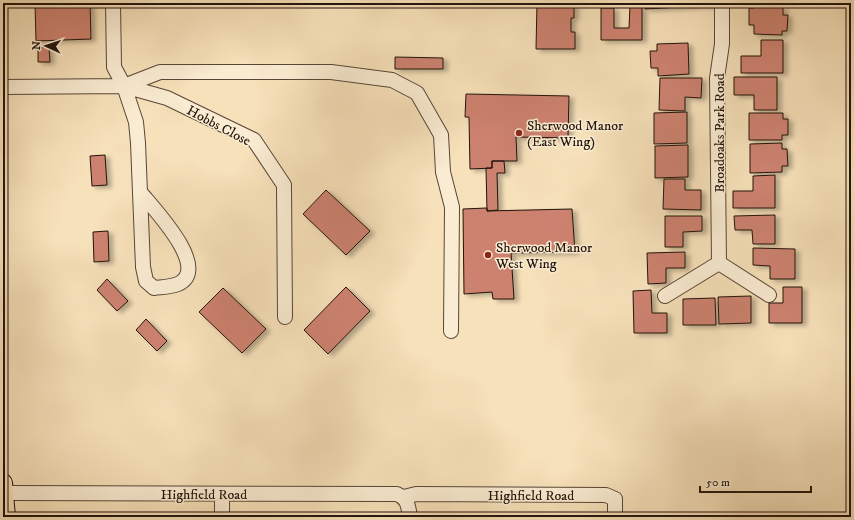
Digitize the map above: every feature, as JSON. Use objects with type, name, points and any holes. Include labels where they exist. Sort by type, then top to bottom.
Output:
[{"type":"main road","points":[[3,488],[6,517]]},
{"type":"street","points":[[113,3],[114,67],[124,86],[136,122],[141,193],[143,267],[146,281],[154,288],[179,284],[187,277],[190,266],[186,253],[141,193]]},
{"type":"street","name":"Broadoaks Park Road","points":[[719,263],[717,78],[722,44],[722,3]]},
{"type":"street","points":[[124,86],[160,72],[331,72],[392,80],[417,93],[441,135],[443,172],[452,207],[451,331]]},
{"type":"street","name":"Hobbs Close","points":[[3,87],[124,86],[167,98],[254,140],[284,185],[285,317]]},
{"type":"street","points":[[665,296],[719,263],[769,295]]},
{"type":"street","name":"Highfield Road","points":[[3,488],[222,494],[397,494],[404,497],[416,494],[606,495],[615,499],[615,517]]},
{"type":"street","points":[[222,494],[222,517]]},
{"type":"street","points":[[404,497],[408,503],[410,517]]},
{"type":"building","points":[[35,3],[90,3],[91,39],[36,41]]},
{"type":"building","points":[[537,3],[574,3],[574,18],[571,18],[571,32],[575,32],[575,49],[536,49]]},
{"type":"building","points":[[645,3],[713,3],[713,5],[645,9]]},
{"type":"building","points":[[630,6],[642,6],[642,40],[601,40],[601,8],[614,8],[614,28],[629,28]]},
{"type":"building","points":[[754,6],[783,7],[783,15],[788,15],[787,31],[782,31],[782,35],[754,34],[754,25],[749,25],[749,8],[754,8]]},
{"type":"building","points":[[761,40],[783,40],[783,73],[741,73],[741,56],[761,56]]},
{"type":"building","points":[[688,43],[689,74],[658,76],[658,68],[651,68],[650,51],[657,51],[657,44]]},
{"type":"building","points":[[49,47],[50,62],[38,62],[38,48]]},
{"type":"building","points":[[395,57],[443,58],[443,69],[395,69]]},
{"type":"building","points":[[734,77],[777,77],[777,110],[754,110],[754,95],[734,95]]},
{"type":"building","points":[[660,78],[702,78],[701,98],[685,97],[685,111],[659,110]]},
{"type":"building","name":"Sherwood Manor (East Wing)","points":[[466,94],[569,96],[568,138],[516,137],[517,161],[492,161],[492,168],[470,169],[469,117],[465,117]]},
{"type":"building","points":[[687,112],[687,143],[654,144],[654,113]]},
{"type":"building","points":[[749,113],[783,113],[783,119],[788,119],[788,135],[782,135],[782,140],[749,140]]},
{"type":"building","points":[[782,143],[782,149],[787,149],[788,166],[782,166],[782,172],[750,173],[750,144]]},
{"type":"building","points":[[688,145],[688,177],[655,178],[655,146]]},
{"type":"building","points":[[105,155],[107,185],[92,186],[90,156]]},
{"type":"building","points":[[492,161],[504,161],[505,173],[497,173],[498,210],[487,211],[486,168],[492,168]]},
{"type":"building","points":[[775,175],[775,208],[733,208],[733,191],[753,191],[753,176]]},
{"type":"building","points":[[664,179],[685,179],[685,190],[701,190],[701,210],[663,209]]},
{"type":"building","points":[[326,190],[370,231],[346,255],[303,214]]},
{"type":"building","name":"Sherwood Manor West Wing","points":[[487,208],[487,211],[572,209],[575,252],[511,253],[514,299],[493,299],[492,292],[464,294],[463,209]]},
{"type":"building","points":[[775,215],[775,244],[753,244],[752,230],[735,230],[734,216]]},
{"type":"building","points":[[665,216],[702,216],[702,231],[683,232],[683,247],[665,247]]},
{"type":"building","points":[[108,231],[109,261],[94,262],[93,232]]},
{"type":"building","points":[[753,248],[795,249],[795,279],[770,279],[770,266],[753,265]]},
{"type":"building","points":[[685,252],[685,268],[666,268],[666,283],[648,284],[647,253]]},
{"type":"building","points":[[107,279],[128,301],[117,311],[97,290]]},
{"type":"building","points":[[346,287],[370,311],[328,354],[304,330]]},
{"type":"building","points":[[783,287],[802,287],[802,323],[769,323],[769,303],[783,303]]},
{"type":"building","points":[[223,288],[266,329],[242,353],[199,312]]},
{"type":"building","points":[[651,290],[652,313],[667,313],[667,333],[634,333],[633,291]]},
{"type":"building","points":[[751,296],[751,323],[719,324],[718,297]]},
{"type":"building","points":[[715,298],[716,325],[683,325],[683,299]]},
{"type":"building","points":[[146,319],[167,341],[157,351],[136,330]]},
{"type":"place","name":"Sherwood Manor (East Wing)","points":[[519,133]]},
{"type":"place","name":"Sherwood Manor West Wing","points":[[488,255]]}]
